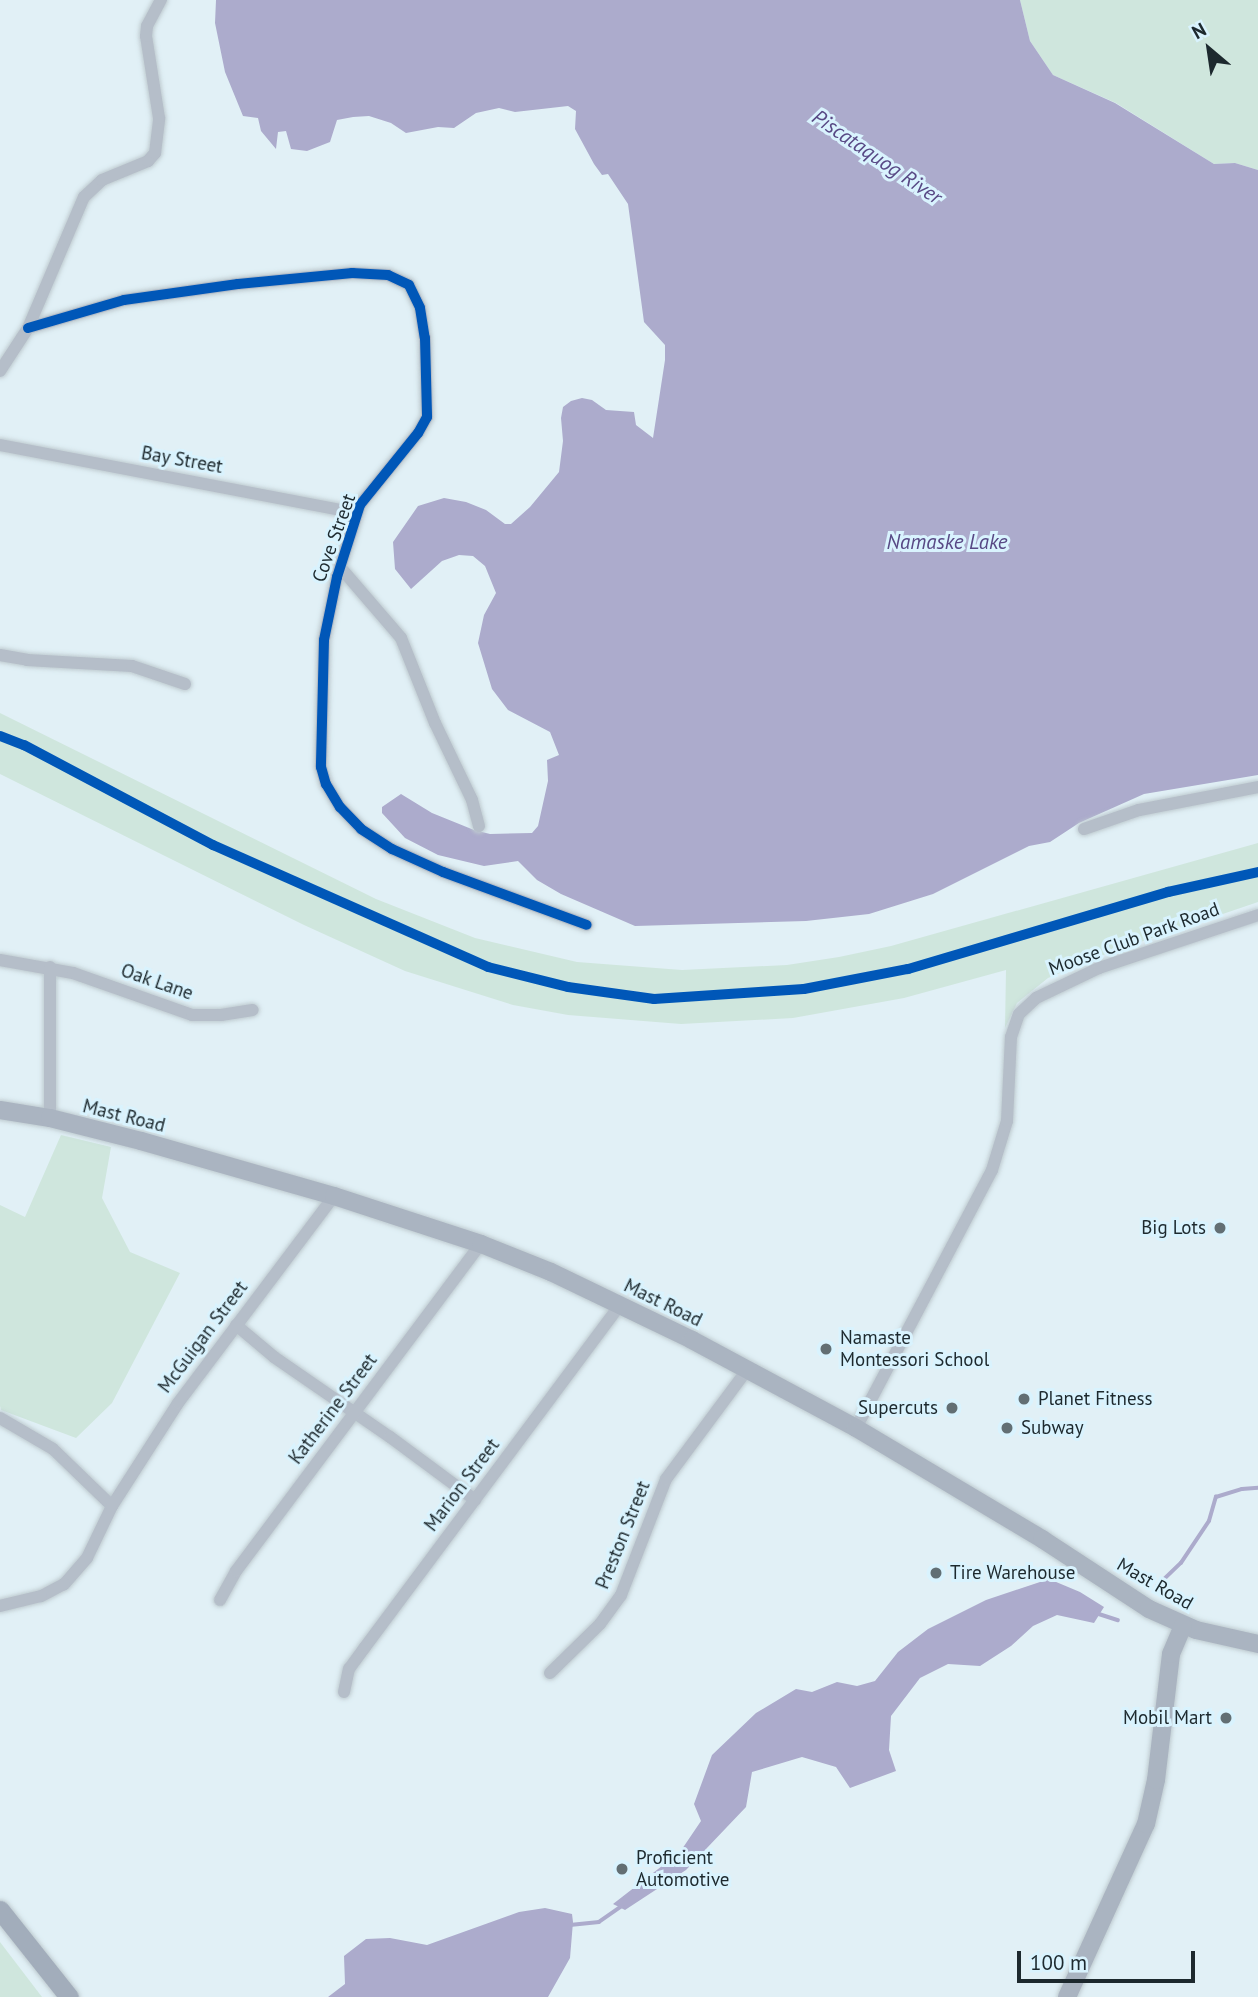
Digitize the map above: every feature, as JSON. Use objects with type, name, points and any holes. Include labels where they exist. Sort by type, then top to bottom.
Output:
[{"type":"main road","name":"Mast Road","points":[[0,1110],[50,1118],[334,1196],[481,1244],[620,1305],[856,1428],[1042,1539],[1149,1609],[1183,1626],[1258,1644]]},
{"type":"main road","points":[[1067,1997],[1146,1824],[1156,1780],[1171,1654],[1183,1626]]},
{"type":"main road","points":[[0,1910],[69,1997]]},
{"type":"street","points":[[0,371],[28,328],[84,197],[102,180],[148,161],[158,146],[159,118],[146,36],[147,26],[161,0]]},
{"type":"street","name":"Cove Street","points":[[28,328],[124,300],[238,284],[352,273],[388,275],[403,281],[414,292],[423,323],[429,390],[427,417],[418,433],[365,496],[357,513],[327,621],[322,675],[321,767],[332,796],[361,829],[408,857],[587,925]]},
{"type":"street","name":"Bay Street","points":[[0,445],[357,513]]},
{"type":"street","points":[[341,567],[396,630],[472,800],[478,826]]},
{"type":"street","points":[[0,655],[47,662],[132,666],[185,684]]},
{"type":"street","points":[[1084,830],[1139,810],[1258,787]]},
{"type":"street","name":"Moose Club Park Road","points":[[856,1428],[996,1158],[1007,1121],[1011,1037],[1019,1014],[1036,998],[1099,968],[1258,915]]},
{"type":"street","name":"Oak Lane","points":[[0,960],[50,967],[192,1015],[253,1010]]},
{"type":"street","points":[[50,967],[50,1118]]},
{"type":"street","name":"McGuigan Street","points":[[0,1606],[41,1596],[64,1584],[87,1558],[112,1506],[158,1430],[334,1196]]},
{"type":"street","name":"Katherine Street","points":[[220,1600],[236,1571],[481,1244]]},
{"type":"street","name":"Marion Street","points":[[344,1692],[349,1669],[620,1305]]},
{"type":"street","points":[[236,1325],[274,1357],[475,1500]]},
{"type":"street","name":"Preston Street","points":[[550,1673],[600,1623],[621,1595],[666,1479],[747,1370]]},
{"type":"street","points":[[0,1418],[53,1449],[112,1506]]},
{"type":"green space","points":[[1020,0],[1258,0],[1258,170],[1235,163],[1214,164],[1116,103],[1053,75],[1030,41]]},
{"type":"green space","points":[[0,713],[376,899],[475,938],[577,962],[682,970],[787,965],[839,957],[891,946],[1258,843],[1258,902],[1108,953],[1048,978],[1017,1003],[1005,1028],[1006,970],[904,998],[793,1018],[681,1024],[568,1015],[513,1005],[405,971],[304,925],[0,774]]},
{"type":"green space","points":[[61,1135],[111,1147],[102,1198],[130,1252],[180,1273],[112,1403],[76,1438],[1,1410],[0,1406],[0,1205],[25,1217]]},
{"type":"green space","points":[[0,1942],[42,1997],[0,1997]]},
{"type":"water","name":"Namaske Lake","points":[[216,0],[1020,0],[1030,41],[1053,75],[1115,103],[1214,164],[1235,163],[1258,170],[1258,775],[1144,794],[1079,823],[1050,842],[1029,846],[933,894],[869,914],[806,921],[635,926],[561,894],[537,880],[518,861],[484,866],[438,855],[405,838],[382,813],[382,807],[401,794],[432,813],[474,830],[490,834],[532,833],[538,826],[548,781],[547,760],[559,755],[550,732],[508,710],[492,689],[478,643],[484,615],[496,593],[485,566],[473,556],[459,555],[442,561],[411,589],[395,569],[393,542],[418,506],[444,498],[466,502],[486,510],[505,524],[511,524],[530,507],[559,472],[563,441],[561,418],[563,407],[571,401],[582,398],[592,400],[606,410],[634,412],[636,425],[653,438],[665,345],[644,322],[628,204],[608,174],[602,175],[594,164],[575,129],[576,111],[568,106],[515,112],[499,108],[476,113],[454,128],[438,127],[406,133],[391,123],[369,116],[353,117],[337,120],[330,142],[307,151],[291,149],[286,131],[278,132],[276,149],[261,131],[258,118],[243,116],[225,72],[215,23]]},
{"type":"water","points":[[1049,1579],[1080,1592],[1104,1607],[1094,1623],[1057,1615],[1033,1626],[1011,1646],[980,1666],[948,1664],[920,1678],[891,1716],[889,1750],[896,1771],[850,1788],[836,1767],[802,1757],[752,1772],[746,1807],[686,1870],[625,1910],[613,1904],[680,1852],[701,1821],[694,1804],[712,1755],[756,1713],[796,1689],[812,1692],[837,1682],[857,1686],[875,1681],[898,1652],[928,1629],[986,1600]]},
{"type":"water","points":[[545,1908],[572,1914],[573,1922],[570,1958],[548,1997],[328,1997],[345,1984],[344,1956],[366,1939],[390,1938],[427,1945],[519,1912]]},
{"type":"waterway","points":[[1157,1586],[1181,1563],[1209,1521],[1216,1497],[1242,1489],[1258,1488]]},
{"type":"waterway","points":[[1096,1613],[1118,1620]]},
{"type":"waterway","points":[[570,1925],[599,1922],[622,1906]]},
{"type":"cycle path","points":[[28,328],[124,300],[238,284],[352,273],[388,275],[409,285],[420,308],[425,338],[427,417],[418,433],[360,505],[337,577],[324,640],[321,767],[326,784],[340,807],[361,829],[392,849],[443,872],[587,925]]},
{"type":"cycle path","points":[[0,736],[24,745],[213,845],[488,967],[568,987],[654,999],[804,989],[908,969],[1168,892],[1258,872]]},
{"type":"place","name":"Big Lots","points":[[1220,1228]]},
{"type":"place","name":"Namaste Montessori School","points":[[826,1349]]},
{"type":"place","name":"Planet Fitness","points":[[1024,1399]]},
{"type":"place","name":"Supercuts","points":[[952,1408]]},
{"type":"place","name":"Subway","points":[[1007,1428]]},
{"type":"place","name":"Tire Warehouse","points":[[936,1573]]},
{"type":"place","name":"Mobil Mart","points":[[1226,1718]]},
{"type":"place","name":"Proficient Automotive","points":[[622,1869]]},
{"type":"water label","name":"Piscataquog River","points":[[877,157]]}]
